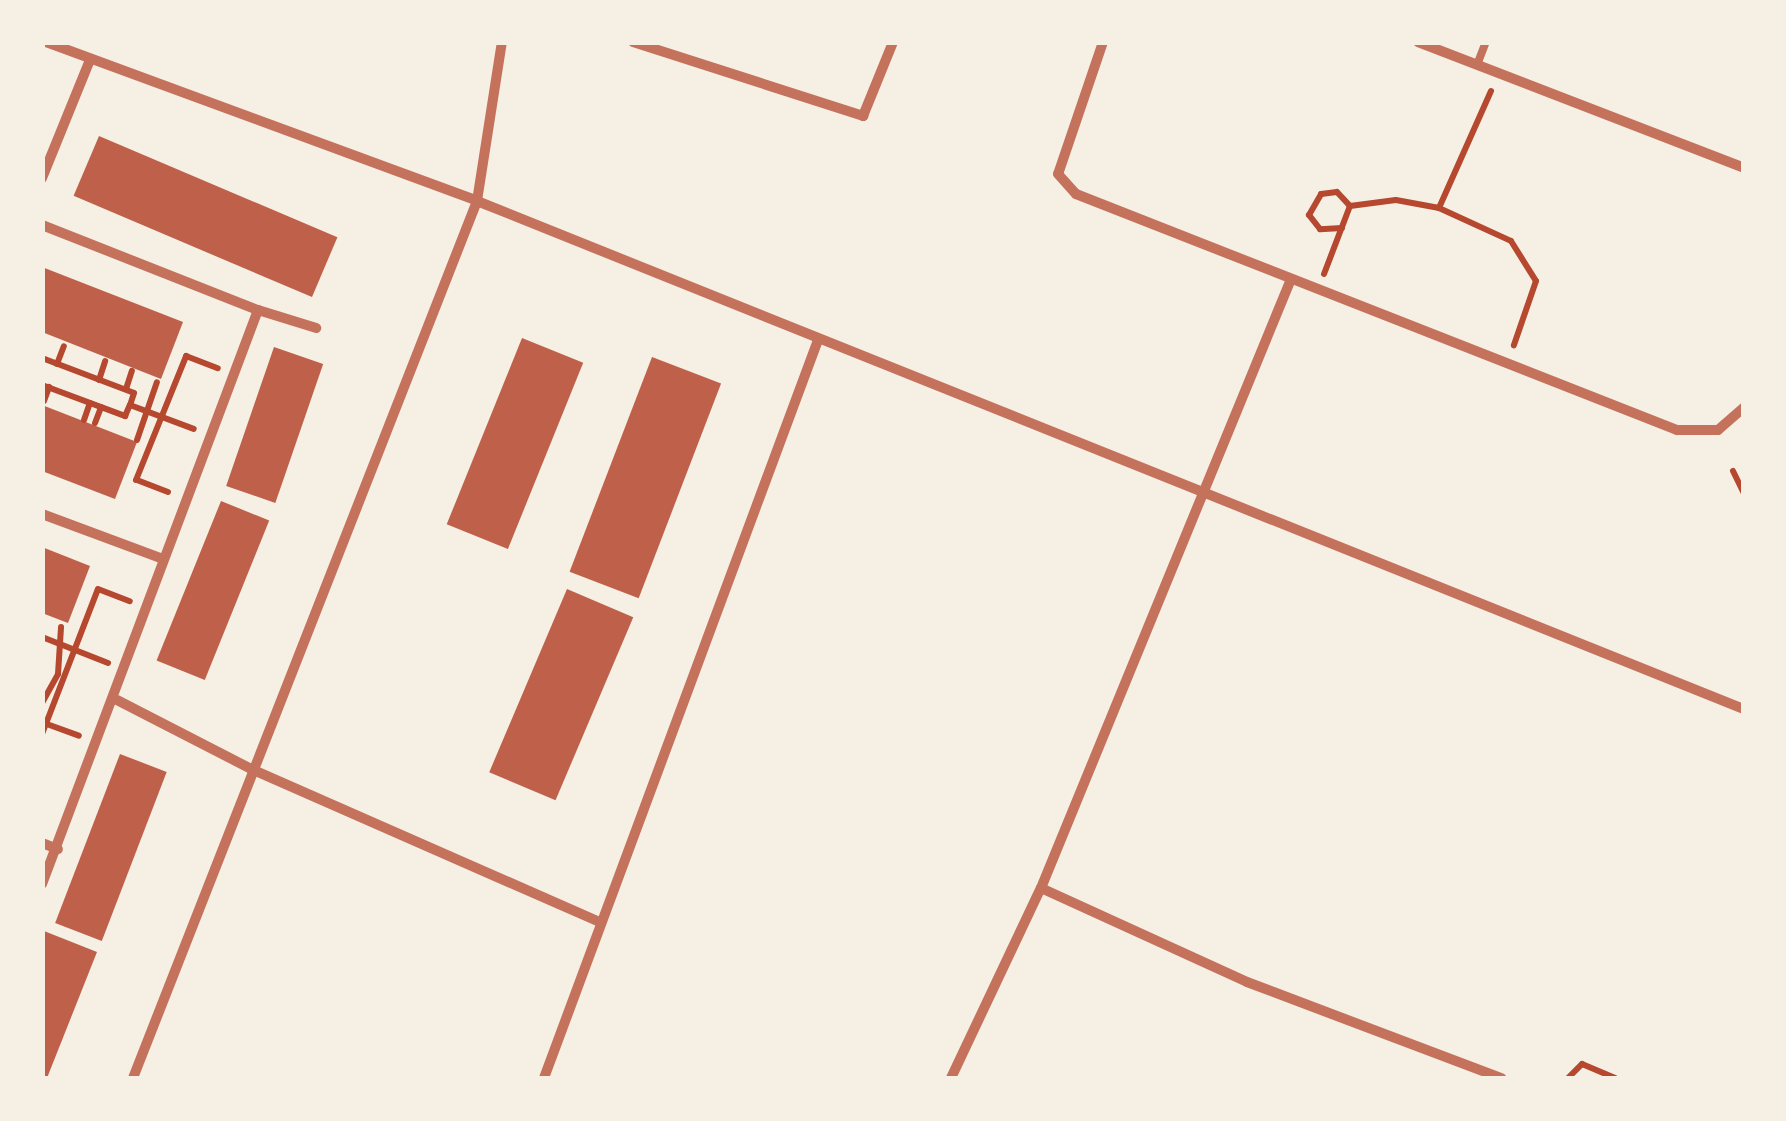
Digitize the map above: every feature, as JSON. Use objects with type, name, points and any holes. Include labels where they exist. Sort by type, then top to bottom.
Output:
[{"type":"street","points":[[46,42],[476,200],[1744,709]]},
{"type":"street","points":[[138,1077],[251,769],[476,200],[502,42]]},
{"type":"street","points":[[633,42],[863,116],[893,42]]},
{"type":"street","points":[[1103,42],[1058,174],[1076,194],[1109,211],[1700,435],[1732,421],[1744,407]]},
{"type":"street","points":[[1418,42],[1497,76],[1744,168]]},
{"type":"street","points":[[42,178],[90,60]]},
{"type":"street","points":[[42,226],[258,310],[316,328]]},
{"type":"street","points":[[951,1078],[1041,888],[1291,280]]},
{"type":"street","points":[[42,884],[128,671],[160,558],[258,310]]},
{"type":"street","points":[[544,1078],[818,340]]},
{"type":"street","points":[[42,514],[160,558]]},
{"type":"street","points":[[116,700],[251,769],[602,924]]},
{"type":"street","points":[[42,844],[58,848]]},
{"type":"street","points":[[1041,888],[1247,982],[1501,1078]]},
{"type":"lane","points":[[1476,65],[1486,42]]},
{"type":"path","points":[[1439,208],[1497,76]]},
{"type":"path","points":[[1342,228],[1320,229],[1309,215],[1321,194],[1337,192],[1350,206]]},
{"type":"path","points":[[1350,206],[1396,200],[1439,208],[1512,242],[1536,281],[1507,364]]},
{"type":"path","points":[[1318,290],[1350,206]]},
{"type":"path","points":[[57,364],[64,346]]},
{"type":"path","points":[[184,498],[136,480],[186,356],[233,374]]},
{"type":"path","points":[[42,358],[134,393],[125,416],[46,386],[44,401]]},
{"type":"path","points":[[98,380],[105,361]]},
{"type":"path","points":[[126,390],[132,372]]},
{"type":"path","points":[[137,440],[157,382]]},
{"type":"path","points":[[84,420],[90,402]]},
{"type":"path","points":[[130,405],[210,435]]},
{"type":"path","points":[[95,423],[102,407]]},
{"type":"path","points":[[1733,471],[1744,494]]},
{"type":"path","points":[[42,734],[57,685],[98,589],[146,607]]},
{"type":"path","points":[[42,702],[57,685],[61,627]]},
{"type":"path","points":[[42,637],[128,671]]},
{"type":"path","points":[[44,723],[99,744]]},
{"type":"path","points":[[1568,1078],[1582,1064],[1615,1078]]},
{"type":"building","points":[[99,136],[337,237],[312,297],[74,196]]},
{"type":"building","points":[[42,267],[183,322],[161,379],[42,332]]},
{"type":"building","points":[[522,338],[583,363],[508,549],[447,524]]},
{"type":"building","points":[[274,347],[323,364],[275,503],[226,486]]},
{"type":"building","points":[[652,357],[721,384],[639,598],[570,572]]},
{"type":"building","points":[[42,405],[137,442],[115,499],[42,471]]},
{"type":"building","points":[[221,501],[269,520],[205,680],[157,660]]},
{"type":"building","points":[[42,547],[90,566],[68,623],[42,613]]},
{"type":"building","points":[[567,589],[633,617],[556,800],[489,772]]},
{"type":"building","points":[[120,754],[167,772],[102,941],[55,923]]},
{"type":"building","points":[[44,931],[97,952],[47,1078],[42,1078]]}]
